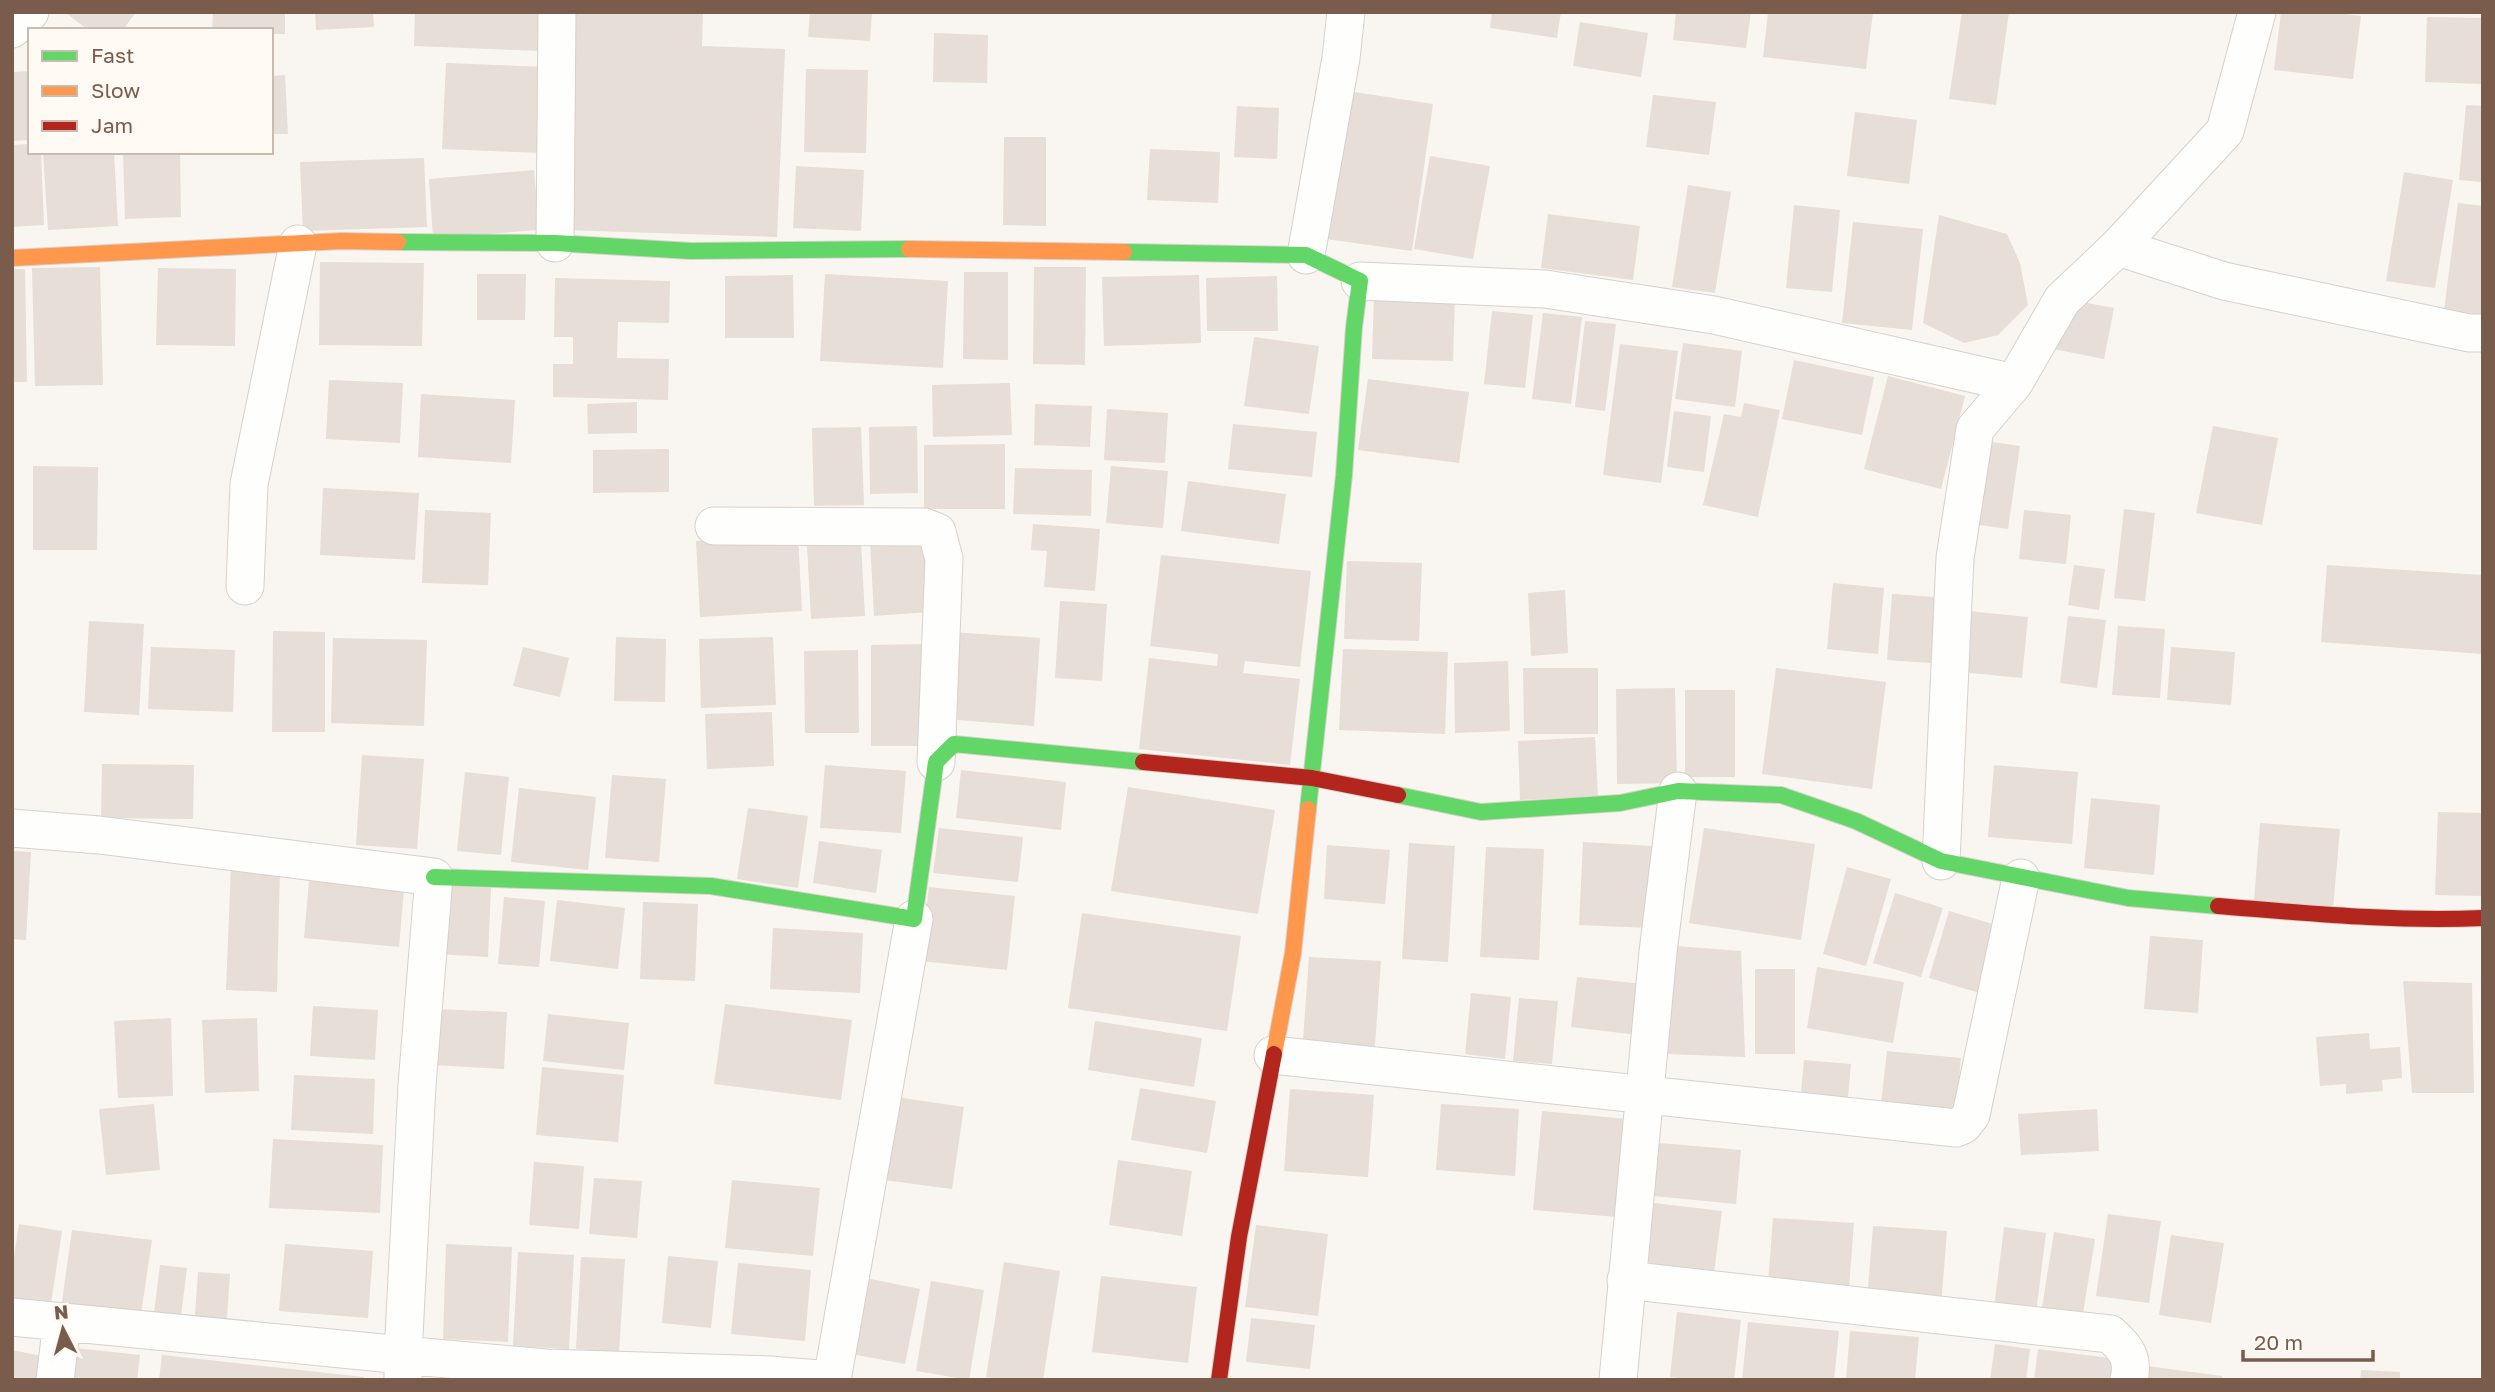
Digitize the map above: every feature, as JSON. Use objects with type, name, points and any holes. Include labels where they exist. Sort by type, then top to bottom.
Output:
[{"type":"street","points":[[12,29],[30,12]]},
{"type":"street","points":[[555,243],[556,12]]},
{"type":"street","points":[[1306,255],[1341,58],[1346,12]]},
{"type":"street","points":[[1941,861],[1955,558],[1975,429],[2014,383],[2062,300],[2118,247],[2225,131],[2257,12]]},
{"type":"street","points":[[12,258],[341,241],[555,243],[691,251],[967,249],[1306,255],[1360,281],[1558,291],[1714,315],[2014,383]]},
{"type":"street","points":[[245,586],[249,484],[298,244]]},
{"type":"street","points":[[2118,247],[2224,281],[2469,333],[2483,333]]},
{"type":"street","points":[[1219,1380],[1239,1237],[1293,953],[1344,475],[1354,327],[1360,281]]},
{"type":"street","points":[[12,1317],[403,1367],[546,1368],[832,1380],[914,919],[936,762],[944,559],[937,533],[924,527],[714,526]]},
{"type":"street","points":[[936,762],[954,744],[1312,778],[1481,812],[1620,803],[1678,791],[1781,795],[1856,821],[1941,861],[2141,900],[2329,915],[2442,920],[2483,918]]},
{"type":"street","points":[[1618,1380],[1657,952],[1678,791]]},
{"type":"street","points":[[12,828],[99,835],[434,877],[711,886],[914,919]]},
{"type":"street","points":[[403,1367],[417,1085],[434,877]]},
{"type":"street","points":[[1273,1055],[1956,1128],[1963,1125],[1971,1115],[2021,878]]},
{"type":"street","points":[[1626,1280],[2110,1334],[2125,1347],[2132,1365],[2129,1380]]},
{"type":"street","points":[[55,1380],[62,1322]]},
{"type":"building","points":[[65,12],[136,12],[124,28],[85,28]]},
{"type":"building","points":[[213,12],[285,12],[285,34],[273,34],[273,28],[212,28]]},
{"type":"building","points":[[315,12],[373,12],[374,27],[316,30]]},
{"type":"building","points":[[415,12],[542,12],[540,51],[414,46]]},
{"type":"building","points":[[572,12],[703,12],[702,46],[785,49],[777,237],[564,230]]},
{"type":"building","points":[[810,12],[872,12],[870,41],[808,37]]},
{"type":"building","points":[[1492,12],[1561,12],[1557,38],[1490,28]]},
{"type":"building","points":[[1676,12],[1751,12],[1746,48],[1673,40]]},
{"type":"building","points":[[1768,12],[1873,12],[1866,69],[1763,57]]},
{"type":"building","points":[[1962,12],[2009,12],[1996,105],[1949,99]]},
{"type":"building","points":[[2281,12],[2330,12],[2361,16],[2353,79],[2274,70]]},
{"type":"building","points":[[2427,17],[2483,18],[2483,84],[2425,82]]},
{"type":"building","points":[[1580,22],[1648,33],[1641,77],[1573,66]]},
{"type":"building","points":[[934,33],[988,35],[987,83],[933,82]]},
{"type":"building","points":[[446,63],[546,67],[542,153],[442,149]]},
{"type":"building","points":[[806,69],[868,70],[866,153],[804,152]]},
{"type":"building","points":[[28,71],[28,140],[12,141],[12,72]]},
{"type":"building","points":[[285,75],[288,134],[273,134],[273,76]]},
{"type":"building","points":[[1341,90],[1433,104],[1412,251],[1319,238]]},
{"type":"building","points":[[1653,95],[1716,102],[1709,155],[1646,147]]},
{"type":"building","points":[[2466,105],[2483,106],[2483,182],[2459,180]]},
{"type":"building","points":[[1237,106],[1279,108],[1277,159],[1234,157]]},
{"type":"building","points":[[1855,112],[1917,120],[1909,184],[1847,176]]},
{"type":"building","points":[[1004,137],[1046,137],[1046,226],[1003,225]]},
{"type":"building","points":[[28,144],[28,154],[41,154],[44,225],[12,227],[12,145]]},
{"type":"building","points":[[1150,149],[1220,152],[1218,203],[1147,200]]},
{"type":"building","points":[[43,154],[114,154],[118,226],[48,230]]},
{"type":"building","points":[[123,154],[180,154],[181,217],[125,219]]},
{"type":"building","points":[[1430,156],[1490,166],[1473,259],[1414,249]]},
{"type":"building","points":[[424,158],[427,227],[303,231],[300,162]]},
{"type":"building","points":[[796,166],[864,170],[861,231],[793,228]]},
{"type":"building","points":[[534,170],[539,230],[433,238],[429,179]]},
{"type":"building","points":[[2404,172],[2453,180],[2435,288],[2386,281]]},
{"type":"building","points":[[1688,185],[1731,192],[1715,293],[1672,287]]},
{"type":"building","points":[[2458,203],[2483,206],[2483,315],[2444,310]]},
{"type":"building","points":[[1794,205],[1840,210],[1832,292],[1786,288]]},
{"type":"building","points":[[1548,214],[1640,226],[1633,280],[1541,268]]},
{"type":"building","points":[[1939,215],[2007,234],[2020,263],[2028,305],[1998,335],[1964,343],[1923,323]]},
{"type":"building","points":[[1853,222],[1923,229],[1912,330],[1842,323]]},
{"type":"building","points":[[320,262],[424,263],[422,346],[319,345]]},
{"type":"building","points":[[100,267],[103,385],[35,386],[32,268]]},
{"type":"building","points":[[1034,267],[1086,267],[1085,365],[1033,364]]},
{"type":"building","points":[[158,268],[236,269],[235,346],[156,345]]},
{"type":"building","points":[[12,269],[25,269],[27,382],[12,382]]},
{"type":"building","points":[[964,272],[1008,272],[1008,360],[963,359]]},
{"type":"building","points":[[477,274],[526,274],[525,320],[477,320]]},
{"type":"building","points":[[825,274],[948,281],[943,368],[820,361]]},
{"type":"building","points":[[793,275],[794,338],[725,338],[725,276]]},
{"type":"building","points":[[1199,275],[1201,343],[1104,346],[1102,277]]},
{"type":"building","points":[[1277,276],[1278,331],[1207,331],[1206,278]]},
{"type":"building","points":[[555,278],[670,281],[669,323],[618,322],[617,358],[669,359],[668,400],[553,397],[553,364],[573,364],[573,337],[554,337]]},
{"type":"building","points":[[1374,295],[1455,297],[1453,361],[1372,359]]},
{"type":"building","points":[[2082,302],[2114,308],[2104,359],[2054,349],[2060,319]]},
{"type":"building","points":[[1492,311],[1533,315],[1525,388],[1484,384]]},
{"type":"building","points":[[1543,313],[1582,317],[1571,404],[1532,399]]},
{"type":"building","points":[[1585,321],[1616,324],[1605,411],[1575,407]]},
{"type":"building","points":[[1254,337],[1319,346],[1309,414],[1244,406]]},
{"type":"building","points":[[1683,343],[1742,351],[1735,407],[1675,399]]},
{"type":"building","points":[[1620,344],[1678,351],[1661,483],[1603,475]]},
{"type":"building","points":[[1794,360],[1874,377],[1862,435],[1782,419]]},
{"type":"building","points":[[1888,376],[1965,396],[1941,489],[1864,469]]},
{"type":"building","points":[[1368,379],[1469,392],[1459,463],[1358,450]]},
{"type":"building","points":[[329,380],[403,383],[400,443],[326,439]]},
{"type":"building","points":[[1010,383],[1012,435],[933,437],[932,385]]},
{"type":"building","points":[[421,394],[515,400],[511,463],[418,457]]},
{"type":"building","points":[[637,402],[637,433],[588,434],[587,404]]},
{"type":"building","points":[[1744,403],[1780,410],[1758,517],[1703,505],[1724,414],[1741,417]]},
{"type":"building","points":[[1035,404],[1092,406],[1090,447],[1034,445]]},
{"type":"building","points":[[1107,409],[1168,413],[1165,463],[1104,460]]},
{"type":"building","points":[[1674,411],[1711,416],[1704,472],[1667,467]]},
{"type":"building","points":[[1233,424],[1317,432],[1312,477],[1228,469]]},
{"type":"building","points":[[917,426],[918,493],[870,494],[869,427]]},
{"type":"building","points":[[2213,426],[2278,438],[2262,525],[2196,513]]},
{"type":"building","points":[[861,427],[864,505],[814,506],[812,428]]},
{"type":"building","points":[[1978,440],[2020,446],[2008,529],[1966,523]]},
{"type":"building","points":[[1005,444],[1005,509],[924,509],[924,445]]},
{"type":"building","points":[[669,449],[669,492],[593,493],[593,450]]},
{"type":"building","points":[[33,466],[98,467],[97,550],[33,550]]},
{"type":"building","points":[[1111,466],[1168,471],[1163,528],[1106,523]]},
{"type":"building","points":[[1015,468],[1092,470],[1091,516],[1013,514]]},
{"type":"building","points":[[1188,481],[1286,494],[1279,544],[1181,531]]},
{"type":"building","points":[[323,488],[419,493],[415,560],[320,555]]},
{"type":"building","points":[[2124,509],[2155,513],[2145,601],[2114,598]]},
{"type":"building","points":[[425,510],[491,513],[488,585],[422,583]]},
{"type":"building","points":[[2024,510],[2071,515],[2066,564],[2019,559]]},
{"type":"building","points":[[1033,524],[1100,529],[1095,591],[1044,587],[1047,551],[1031,550]]},
{"type":"building","points":[[798,535],[802,611],[700,617],[696,541]]},
{"type":"building","points":[[926,538],[929,612],[874,616],[870,541]]},
{"type":"building","points":[[861,542],[865,616],[811,619],[807,545]]},
{"type":"building","points":[[1161,555],[1311,571],[1300,667],[1245,661],[1243,673],[1300,679],[1290,765],[1139,749],[1149,658],[1217,666],[1218,654],[1150,646]]},
{"type":"building","points":[[1347,561],[1422,563],[1419,641],[1344,639]]},
{"type":"building","points":[[2074,565],[2105,569],[2099,610],[2068,605]]},
{"type":"building","points":[[2327,565],[2483,575],[2483,654],[2321,642]]},
{"type":"building","points":[[1833,583],[1884,588],[1878,654],[1827,649]]},
{"type":"building","points":[[1565,590],[1568,653],[1531,656],[1528,593]]},
{"type":"building","points":[[1892,594],[1935,597],[1931,663],[1887,660]]},
{"type":"building","points":[[1060,601],[1107,604],[1102,681],[1055,678]]},
{"type":"building","points":[[1968,611],[2028,617],[2022,678],[1961,672]]},
{"type":"building","points":[[2068,616],[2106,620],[2097,688],[2060,683]]},
{"type":"building","points":[[89,621],[144,624],[139,715],[84,712]]},
{"type":"building","points":[[2118,626],[2165,629],[2160,698],[2112,695]]},
{"type":"building","points":[[273,631],[325,632],[325,732],[272,732]]},
{"type":"building","points":[[952,632],[1040,638],[1034,726],[945,719]]},
{"type":"building","points":[[616,637],[666,639],[665,702],[614,701]]},
{"type":"building","points":[[773,637],[776,705],[701,708],[699,639]]},
{"type":"building","points":[[333,638],[427,640],[424,726],[331,723]]},
{"type":"building","points":[[924,644],[925,746],[871,746],[871,645]]},
{"type":"building","points":[[151,647],[235,650],[233,712],[148,709]]},
{"type":"building","points":[[523,647],[569,658],[560,697],[513,686]]},
{"type":"building","points":[[2171,647],[2235,652],[2231,705],[2167,700]]},
{"type":"building","points":[[1343,649],[1448,652],[1445,734],[1339,730]]},
{"type":"building","points":[[858,650],[859,733],[805,733],[804,651]]},
{"type":"building","points":[[1508,661],[1510,731],[1455,733],[1454,663]]},
{"type":"building","points":[[1523,668],[1598,668],[1598,734],[1524,734]]},
{"type":"building","points":[[1776,668],[1886,682],[1872,789],[1762,774]]},
{"type":"building","points":[[1675,688],[1677,783],[1617,784],[1616,689]]},
{"type":"building","points":[[1685,690],[1735,690],[1735,777],[1685,777]]},
{"type":"building","points":[[772,712],[774,766],[707,769],[705,714]]},
{"type":"building","points":[[1595,737],[1598,796],[1520,800],[1518,741]]},
{"type":"building","points":[[362,755],[424,759],[417,849],[356,845]]},
{"type":"building","points":[[102,764],[194,765],[193,819],[101,818]]},
{"type":"building","points":[[825,765],[906,771],[901,833],[820,828]]},
{"type":"building","points":[[1994,765],[2078,772],[2072,844],[1988,837]]},
{"type":"building","points":[[961,770],[1066,782],[1061,830],[956,818]]},
{"type":"building","points":[[465,772],[509,777],[501,855],[457,851]]},
{"type":"building","points":[[612,775],[666,779],[659,862],[605,858]]},
{"type":"building","points":[[1128,787],[1275,810],[1258,914],[1111,891]]},
{"type":"building","points":[[519,788],[596,797],[588,870],[511,862]]},
{"type":"building","points":[[2091,798],[2160,805],[2154,875],[2084,868]]},
{"type":"building","points":[[748,808],[808,816],[798,888],[737,879]]},
{"type":"building","points":[[2438,812],[2483,813],[2483,896],[2435,895]]},
{"type":"building","points":[[2260,823],[2340,829],[2333,909],[2254,902]]},
{"type":"building","points":[[939,828],[1023,837],[1018,882],[933,873]]},
{"type":"building","points":[[1704,828],[1815,844],[1801,940],[1689,923]]},
{"type":"building","points":[[819,841],[882,850],[876,893],[813,883]]},
{"type":"building","points":[[1583,842],[1653,846],[1649,928],[1579,925]]},
{"type":"building","points":[[1409,843],[1455,846],[1448,962],[1402,959]]},
{"type":"building","points":[[1327,845],[1390,850],[1385,904],[1324,899]]},
{"type":"building","points":[[1486,847],[1544,849],[1539,960],[1480,957]]},
{"type":"building","points":[[12,851],[31,852],[26,940],[12,939]]},
{"type":"building","points":[[231,865],[280,866],[277,992],[226,990]]},
{"type":"building","points":[[1847,867],[1891,879],[1866,966],[1823,954]]},
{"type":"building","points":[[309,881],[404,889],[399,947],[304,938]]},
{"type":"building","points":[[439,886],[491,888],[488,957],[436,954]]},
{"type":"building","points":[[929,887],[1015,896],[1007,970],[920,961]]},
{"type":"building","points":[[1895,893],[1943,908],[1921,977],[1873,963]]},
{"type":"building","points":[[504,897],[545,901],[539,967],[498,964]]},
{"type":"building","points":[[557,900],[625,908],[618,969],[550,961]]},
{"type":"building","points":[[643,902],[698,904],[695,981],[640,979]]},
{"type":"building","points":[[1949,911],[2003,927],[1983,994],[1929,978]]},
{"type":"building","points":[[1082,913],[1241,936],[1227,1031],[1068,1008]]},
{"type":"building","points":[[773,928],[863,933],[860,993],[770,989]]},
{"type":"building","points":[[2150,936],[2203,940],[2198,1013],[2144,1009]]},
{"type":"building","points":[[1675,946],[1741,951],[1745,1057],[1667,1054]]},
{"type":"building","points":[[1309,957],[1381,961],[1374,1059],[1302,1054]]},
{"type":"building","points":[[1817,967],[1904,982],[1893,1043],[1807,1028]]},
{"type":"building","points":[[1755,969],[1795,969],[1795,1054],[1755,1054]]},
{"type":"building","points":[[1577,977],[1644,984],[1638,1035],[1571,1027]]},
{"type":"building","points":[[2403,981],[2472,983],[2474,1093],[2412,1093]]},
{"type":"building","points":[[1471,993],[1511,997],[1505,1059],[1465,1054]]},
{"type":"building","points":[[1519,998],[1558,1001],[1552,1064],[1513,1061]]},
{"type":"building","points":[[725,1004],[852,1020],[841,1100],[714,1084]]},
{"type":"building","points":[[313,1006],[378,1010],[375,1060],[310,1056]]},
{"type":"building","points":[[435,1009],[507,1012],[504,1069],[432,1065]]},
{"type":"building","points":[[548,1014],[629,1023],[624,1070],[543,1061]]},
{"type":"building","points":[[171,1018],[173,1096],[118,1098],[114,1021]]},
{"type":"building","points":[[257,1018],[259,1091],[205,1093],[202,1020]]},
{"type":"building","points":[[1095,1021],[1202,1038],[1194,1087],[1088,1070]]},
{"type":"building","points":[[2369,1033],[2370,1049],[2400,1047],[2402,1078],[2382,1080],[2383,1091],[2346,1094],[2346,1084],[2320,1086],[2316,1037]]},
{"type":"building","points":[[1887,1051],[1961,1058],[1955,1120],[1880,1112]]},
{"type":"building","points":[[1804,1060],[1851,1064],[1847,1108],[1800,1103]]},
{"type":"building","points":[[542,1067],[624,1075],[618,1142],[536,1135]]},
{"type":"building","points":[[294,1075],[375,1079],[373,1134],[291,1130]]},
{"type":"building","points":[[1140,1088],[1216,1101],[1207,1153],[1131,1140]]},
{"type":"building","points":[[1290,1089],[1374,1095],[1368,1177],[1284,1171]]},
{"type":"building","points":[[896,1097],[964,1107],[952,1189],[884,1180]]},
{"type":"building","points":[[154,1104],[160,1170],[106,1175],[99,1109]]},
{"type":"building","points":[[1441,1104],[1519,1109],[1515,1176],[1436,1170]]},
{"type":"building","points":[[2097,1109],[2099,1151],[2021,1155],[2018,1114]]},
{"type":"building","points":[[1542,1111],[1627,1119],[1617,1217],[1533,1210]]},
{"type":"building","points":[[273,1139],[383,1145],[380,1213],[269,1208]]},
{"type":"building","points":[[1659,1143],[1741,1150],[1736,1204],[1654,1196]]},
{"type":"building","points":[[1118,1160],[1192,1171],[1182,1236],[1109,1225]]},
{"type":"building","points":[[534,1162],[584,1166],[579,1229],[529,1225]]},
{"type":"building","points":[[594,1178],[642,1181],[637,1238],[589,1234]]},
{"type":"building","points":[[732,1180],[820,1188],[813,1256],[725,1248]]},
{"type":"building","points":[[1654,1203],[1722,1211],[1714,1273],[1647,1265]]},
{"type":"building","points":[[2108,1214],[2161,1221],[2149,1303],[2096,1296]]},
{"type":"building","points":[[1773,1218],[1854,1223],[1849,1288],[1768,1284]]},
{"type":"building","points":[[19,1224],[62,1231],[49,1317],[12,1312],[12,1269]]},
{"type":"building","points":[[1256,1225],[1328,1234],[1318,1316],[1245,1307]]},
{"type":"building","points":[[1873,1226],[1947,1231],[1941,1306],[1867,1301]]},
{"type":"building","points":[[2004,1227],[2046,1233],[2036,1314],[1994,1308]]},
{"type":"building","points":[[72,1230],[152,1240],[139,1327],[60,1316]]},
{"type":"building","points":[[2054,1232],[2095,1239],[2082,1320],[2041,1314]]},
{"type":"building","points":[[2171,1235],[2224,1243],[2211,1323],[2159,1315]]},
{"type":"building","points":[[285,1244],[373,1251],[368,1318],[279,1311]]},
{"type":"building","points":[[446,1244],[512,1247],[508,1342],[443,1339]]},
{"type":"building","points":[[518,1252],[574,1255],[569,1349],[513,1346]]},
{"type":"building","points":[[668,1256],[718,1261],[711,1328],[662,1323]]},
{"type":"building","points":[[581,1257],[625,1259],[619,1352],[576,1349]]},
{"type":"building","points":[[1004,1262],[1060,1271],[1043,1380],[986,1377]]},
{"type":"building","points":[[738,1263],[811,1270],[805,1341],[731,1334]]},
{"type":"building","points":[[160,1265],[187,1268],[180,1324],[153,1321]]},
{"type":"building","points":[[198,1272],[230,1274],[226,1331],[194,1329]]},
{"type":"building","points":[[1101,1276],[1197,1287],[1188,1363],[1092,1352]]},
{"type":"building","points":[[861,1277],[920,1289],[905,1364],[846,1353]]},
{"type":"building","points":[[931,1281],[984,1290],[969,1380],[916,1371]]},
{"type":"building","points":[[1677,1312],[1741,1320],[1734,1380],[1670,1377]]},
{"type":"building","points":[[1251,1318],[1315,1325],[1310,1369],[1246,1362]]},
{"type":"building","points":[[1748,1322],[1839,1331],[1834,1380],[1742,1380]]},
{"type":"building","points":[[1850,1331],[1919,1337],[1915,1380],[1846,1380]]},
{"type":"building","points":[[1995,1344],[2030,1349],[2026,1380],[1990,1380]]},
{"type":"building","points":[[75,1348],[140,1355],[137,1380],[71,1380]]},
{"type":"building","points":[[2038,1349],[2117,1359],[2115,1380],[2034,1380]]},
{"type":"building","points":[[12,1350],[47,1357],[42,1380],[12,1380]]},
{"type":"building","points":[[162,1355],[364,1377],[364,1380],[159,1380]]},
{"type":"building","points":[[2147,1366],[2222,1376],[2222,1380],[2145,1380]]},
{"type":"building","points":[[2361,1370],[2400,1372],[2400,1380],[2360,1380]]},
{"type":"traffic: fast","points":[[398,242],[555,243],[691,251],[909,249]]},
{"type":"traffic: fast","points":[[1124,252],[1306,255],[1360,281],[1354,327],[1344,475],[1308,809]]},
{"type":"traffic: fast","points":[[434,877],[711,886],[914,919],[936,762],[954,744],[1143,762]]},
{"type":"traffic: fast","points":[[1398,795],[1481,812],[1620,803],[1678,791],[1781,795],[1856,821],[1941,861],[2128,898],[2218,906]]},
{"type":"traffic: slow","points":[[12,258],[341,241],[398,242]]},
{"type":"traffic: slow","points":[[909,249],[1124,252]]},
{"type":"traffic: slow","points":[[1274,1054],[1293,953],[1308,809]]},
{"type":"traffic: jam","points":[[1143,762],[1312,778],[1398,795]]},
{"type":"traffic: jam","points":[[2218,906],[2384,918],[2483,918]]},
{"type":"traffic: jam","points":[[1219,1380],[1239,1237],[1274,1054]]}]
